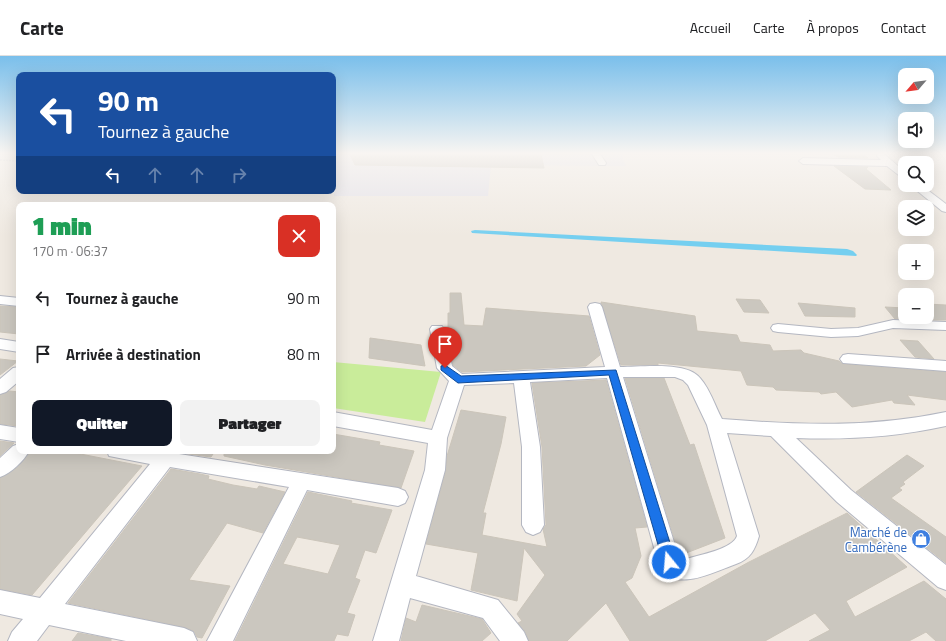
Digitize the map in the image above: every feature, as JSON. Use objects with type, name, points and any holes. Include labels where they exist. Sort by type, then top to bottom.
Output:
[{"type":"street","points":[[924,192],[946,209]]},
{"type":"street","points":[[0,300],[16,302]]},
{"type":"street","points":[[437,329],[445,368],[458,380],[613,372],[676,372],[689,376],[695,382],[716,425],[748,536],[744,546],[736,554],[686,570],[677,569],[669,562],[613,372],[595,307]]},
{"type":"street","points":[[778,328],[831,333],[858,332],[893,324],[946,326]]},
{"type":"street","points":[[0,344],[16,347]]},
{"type":"street","points":[[848,359],[946,366]]},
{"type":"street","points":[[0,388],[16,375]]},
{"type":"street","points":[[521,376],[531,447],[533,525]]},
{"type":"street","points":[[386,641],[435,470],[438,438],[458,380]]},
{"type":"street","points":[[716,425],[777,430],[853,431],[929,423],[946,419]]},
{"type":"street","points":[[336,420],[438,438]]},
{"type":"street","points":[[777,430],[844,496],[946,579]]},
{"type":"street","points":[[0,432],[16,435]]},
{"type":"street","points":[[0,469],[17,454]]},
{"type":"street","points":[[156,454],[169,455],[302,482],[398,498]]},
{"type":"street","points":[[21,641],[169,455]]},
{"type":"street","points":[[220,641],[302,482]]},
{"type":"street","points":[[402,584],[490,608],[515,641]]},
{"type":"street","points":[[0,602],[184,641]]},
{"type":"shaded area","points":[[336,181],[489,181],[488,196],[334,196],[334,194],[336,194]]},
{"type":"green space","points":[[336,362],[441,372],[425,422],[336,408]]},
{"type":"water","points":[[471,231],[847,249],[853,251],[857,255],[472,233]]},
{"type":"building","points":[[855,181],[881,181],[891,190],[865,189]]},
{"type":"building","points":[[450,293],[461,293],[464,325],[483,326],[486,308],[589,316],[600,355],[586,366],[462,372],[453,365],[444,327],[448,327]]},
{"type":"building","points":[[736,299],[760,300],[769,313],[744,312]]},
{"type":"building","points":[[601,302],[695,316],[697,331],[737,335],[740,342],[770,345],[773,351],[801,350],[804,353],[839,361],[843,364],[946,372],[946,400],[907,395],[915,405],[894,403],[892,400],[852,407],[836,392],[821,394],[819,392],[776,390],[773,387],[747,385],[741,371],[658,363],[658,365],[621,365]]},
{"type":"building","points":[[798,303],[855,308],[855,317],[805,316]]},
{"type":"building","points":[[934,304],[946,305],[946,320],[934,320]]},
{"type":"building","points":[[0,306],[16,307],[16,334],[0,332]]},
{"type":"building","points":[[885,307],[898,308],[898,319],[895,319]]},
{"type":"building","points":[[370,338],[421,345],[425,366],[369,358]]},
{"type":"building","points":[[900,340],[918,341],[934,359],[915,357]]},
{"type":"building","points":[[0,359],[16,361],[16,363],[0,375]]},
{"type":"building","points":[[625,378],[664,378],[690,445],[694,444],[725,538],[681,555],[679,554]]},
{"type":"building","points":[[606,380],[647,527],[635,528],[641,556],[632,578],[625,582],[649,617],[749,562],[847,513],[907,567],[846,601],[855,617],[924,581],[946,599],[946,641],[936,641],[926,632],[909,641],[809,641],[830,630],[815,613],[765,641],[630,641],[606,603],[567,641],[529,641],[525,631],[518,623],[522,621],[517,614],[545,575],[524,548],[517,601],[471,590],[478,553],[426,544],[446,470],[447,456],[461,410],[506,417],[501,444],[483,513],[486,513],[482,535],[547,547],[543,529],[546,525],[542,447],[532,383]]},
{"type":"building","points":[[10,391],[16,392],[16,426],[0,424],[0,395]]},
{"type":"building","points":[[336,435],[380,442],[379,445],[414,451],[401,488],[265,465],[224,456],[224,454],[336,454]]},
{"type":"building","points":[[0,441],[14,443],[0,456]]},
{"type":"building","points":[[28,454],[80,454],[142,466],[32,595],[0,589],[0,478],[18,467]]},
{"type":"building","points":[[188,454],[213,454],[211,457]]},
{"type":"building","points":[[907,455],[924,466],[903,482],[905,484],[899,488],[902,490],[891,498],[946,537],[946,563],[856,492]]},
{"type":"building","points":[[171,469],[209,476],[208,479],[233,485],[257,489],[259,486],[285,492],[263,533],[227,523],[189,580],[230,586],[202,638],[197,637],[194,631],[184,627],[68,603]]},
{"type":"building","points":[[308,492],[352,501],[351,503],[392,510],[376,553],[365,550],[355,578],[360,580],[347,613],[355,615],[348,636],[337,634],[334,641],[235,641]],"holes":[[[297,537],[340,545],[328,574],[283,564]]]},
{"type":"building","points":[[422,605],[482,619],[491,633],[482,641],[401,641],[406,618],[416,622]]},
{"type":"building","points":[[78,633],[111,639],[111,641],[72,641]]},
{"type":"place","name":"Marché de Cambérène","points":[[921,539]]},
{"type":"route","points":[[445,368],[458,380],[613,372],[669,562]]}]
